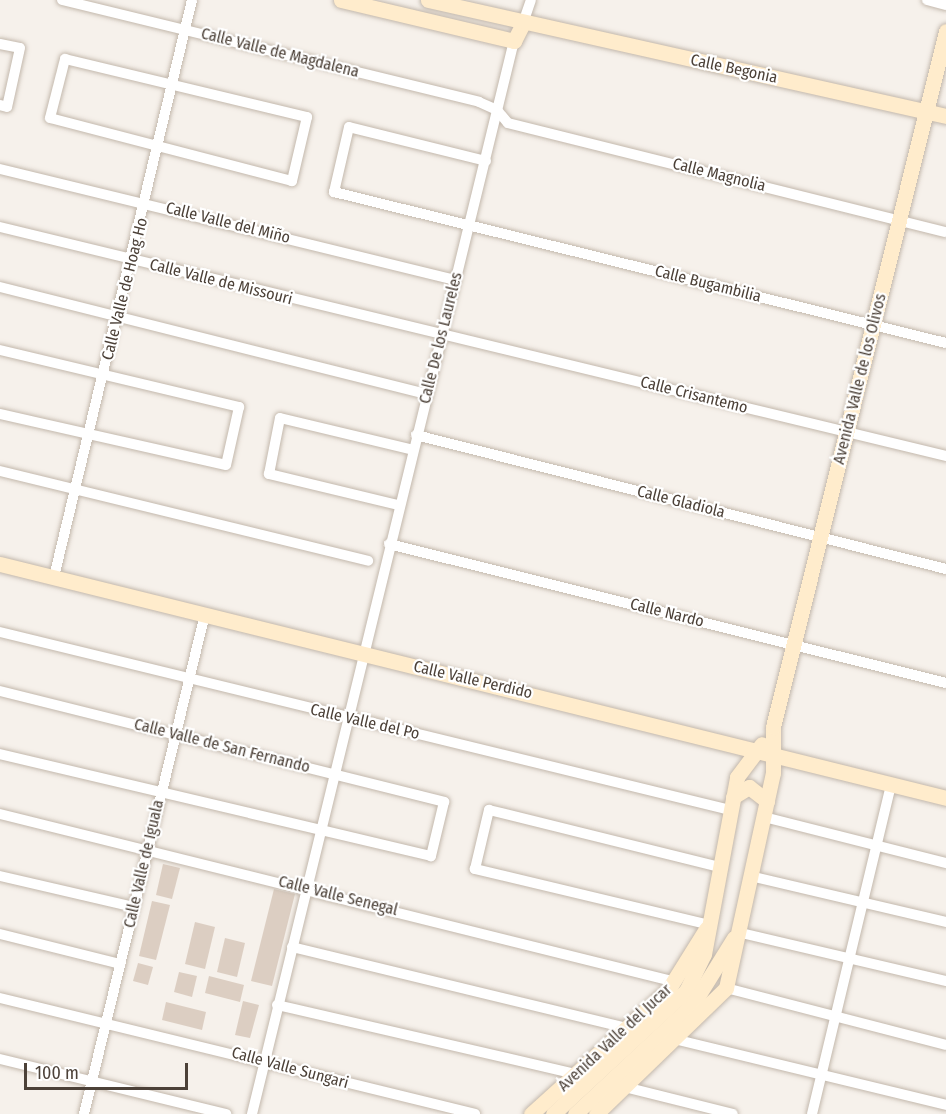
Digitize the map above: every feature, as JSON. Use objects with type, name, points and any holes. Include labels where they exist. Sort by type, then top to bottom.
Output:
[{"type":"main road","points":[[341,0],[514,41]]},
{"type":"main road","name":"Calle Begonia","points":[[428,0],[946,116]]},
{"type":"main road","name":"Calle De los Laureles","points":[[514,41],[523,23]]},
{"type":"main road","name":"Avenida Valle de los Olivos","points":[[773,754],[773,727],[792,645],[946,31]]},
{"type":"main road","name":"Calle Valle Perdido","points":[[0,564],[946,798]]},
{"type":"main road","name":"Avenida Valle de los Olivos","points":[[757,751],[773,727]]},
{"type":"main road","name":"Avenida Valle del Jucar","points":[[574,1114],[686,991],[704,954],[732,804],[743,766],[757,751]]},
{"type":"main road","name":"Avenida Valle del Jucar","points":[[726,988],[764,817],[773,754]]},
{"type":"main road","points":[[732,804],[748,787],[767,801]]},
{"type":"main road","name":"Avenida Valle del Jucar","points":[[531,1114],[676,982],[710,925]]},
{"type":"main road","name":"Avenida Valle del Jucar","points":[[554,1114],[699,997],[737,932]]},
{"type":"main road","points":[[596,1114],[678,1040],[726,988]]},
{"type":"street","name":"Calle Valle de Magdalena","points":[[62,0],[185,29],[497,110]]},
{"type":"street","name":"Calle Valle de Hoag Ho","points":[[54,577],[146,203],[192,0]]},
{"type":"street","points":[[523,23],[531,0]]},
{"type":"street","points":[[927,0],[946,5]]},
{"type":"street","name":"Calle De los Laureles","points":[[252,1114],[276,1005],[398,505],[486,161],[514,41]]},
{"type":"street","points":[[0,44],[20,48],[3,106]]},
{"type":"street","points":[[65,59],[171,85],[307,117],[292,181],[50,118],[65,59]]},
{"type":"street","name":"Calle Magnolia","points":[[497,110],[508,123],[946,232]]},
{"type":"street","name":"Calle Bugambilia","points":[[486,161],[349,127],[334,192],[946,343]]},
{"type":"street","name":"Calle Valle del Miño","points":[[0,169],[456,280]]},
{"type":"street","name":"Calle Valle de Missouri","points":[[0,227],[442,334]]},
{"type":"street","points":[[0,287],[117,319],[427,394]]},
{"type":"street","name":"Calle Crisantemo","points":[[442,334],[946,456]]},
{"type":"street","points":[[0,350],[239,407],[226,465],[0,414]]},
{"type":"street","points":[[398,505],[269,474],[280,418],[413,450]]},
{"type":"street","name":"Calle Gladiola","points":[[416,435],[946,569]]},
{"type":"street","points":[[0,471],[368,561]]},
{"type":"street","name":"Calle Nardo","points":[[389,544],[946,683]]},
{"type":"street","name":"Calle Valle de Iguala","points":[[84,1114],[205,614]]},
{"type":"street","name":"Calle Valle del Po","points":[[0,632],[346,719],[732,804]]},
{"type":"street","name":"Calle Valle de San Fernando","points":[[0,691],[444,802],[431,856],[319,831]]},
{"type":"street","points":[[0,754],[319,831]]},
{"type":"street","points":[[812,1114],[866,903],[891,784]]},
{"type":"street","points":[[710,925],[475,869],[489,810],[720,867]]},
{"type":"street","name":"Calle Valle Senegal","points":[[0,814],[676,982]]},
{"type":"street","points":[[764,817],[946,863]]},
{"type":"street","points":[[0,876],[134,907]]},
{"type":"street","points":[[750,876],[946,922]]},
{"type":"street","points":[[737,932],[946,981]]},
{"type":"street","points":[[0,934],[120,964]]},
{"type":"street","points":[[292,947],[627,1028]]},
{"type":"street","points":[[726,988],[946,1045]]},
{"type":"street","name":"Calle Valle Sungari","points":[[0,998],[107,1022],[475,1114]]},
{"type":"street","points":[[276,1005],[576,1074]]},
{"type":"street","points":[[678,1040],[946,1105]]},
{"type":"street","points":[[0,1059],[226,1114]]},
{"type":"street","points":[[625,1087],[733,1114]]},
{"type":"building","points":[[163,864],[180,868],[172,899],[156,895]]},
{"type":"building","points":[[274,889],[295,894],[272,986],[251,981]]},
{"type":"building","points":[[152,901],[170,905],[156,960],[139,956]]},
{"type":"building","points":[[195,922],[215,927],[205,969],[185,964]]},
{"type":"building","points":[[225,938],[245,943],[237,977],[217,972]]},
{"type":"building","points":[[138,963],[153,967],[148,985],[133,981]]},
{"type":"building","points":[[179,972],[197,976],[192,997],[174,992]]},
{"type":"building","points":[[209,976],[244,985],[240,1002],[205,993]]},
{"type":"building","points":[[243,1001],[259,1005],[250,1038],[235,1035]]},
{"type":"building","points":[[166,1002],[206,1012],[202,1030],[162,1020]]}]
